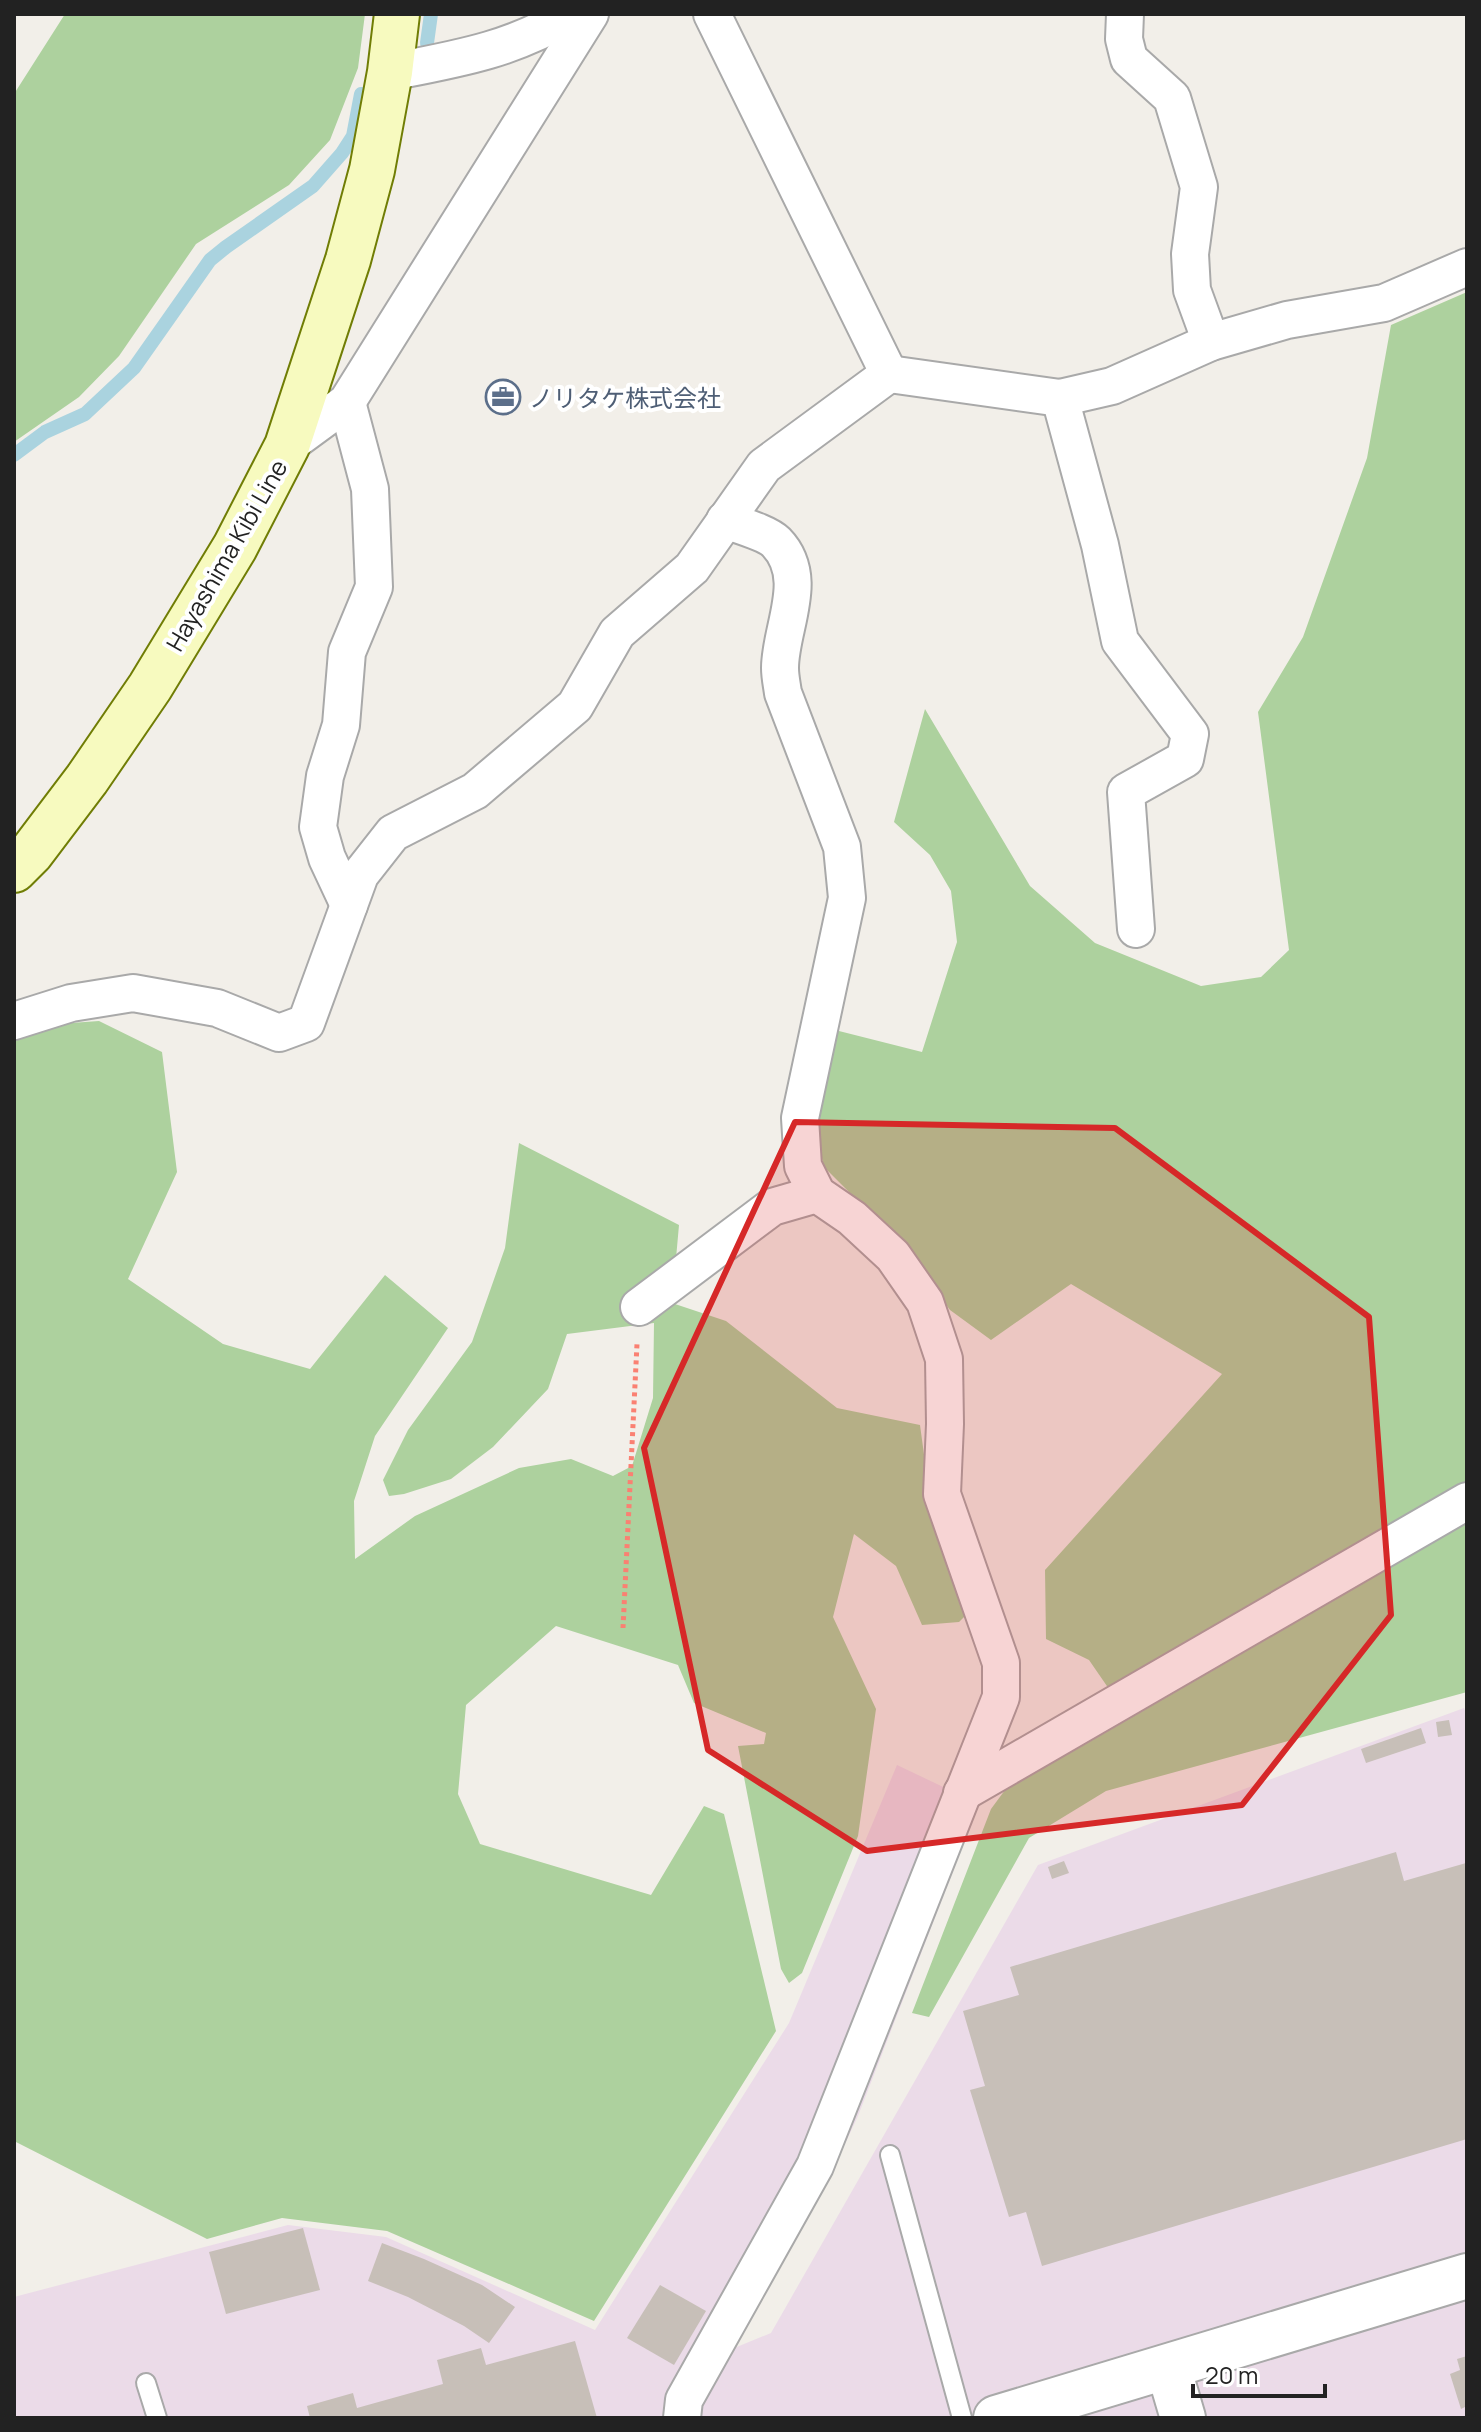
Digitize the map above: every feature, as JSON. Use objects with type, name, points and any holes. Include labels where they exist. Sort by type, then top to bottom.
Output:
[{"type":"main road","name":"Hayashima Kibi Line","points":[[14,870],[31,853],[87,779],[150,687],[235,547],[287,446],[348,260],[372,170],[397,14]]},
{"type":"street","points":[[390,72],[482,54],[542,32],[571,14]]},
{"type":"street","points":[[287,446],[347,402],[590,14]]},
{"type":"street","points":[[712,14],[889,374]]},
{"type":"street","points":[[1125,14],[1124,39],[1129,59],[1172,98],[1199,187],[1190,254],[1192,290],[1211,342]]},
{"type":"street","points":[[14,1021],[71,1003],[133,993],[217,1008],[279,1033],[306,1023],[360,875],[393,833],[475,791],[575,706],[617,633],[692,568],[764,466],[889,374],[1060,398],[1112,386],[1211,342],[1287,320],[1384,303],[1467,267]]},
{"type":"street","points":[[1060,398],[1100,545],[1120,641],[1190,734],[1185,759],[1126,792],[1136,929]]},
{"type":"street","points":[[347,402],[370,489],[374,587],[347,652],[341,725],[325,776],[318,827],[327,858],[349,905]]},
{"type":"street","points":[[682,2418],[684,2400],[815,2166],[1001,1697],[1001,1663],[942,1494],[944,1359],[925,1302],[893,1256],[852,1218],[817,1194],[803,1166],[800,1118],[847,898],[842,847],[783,693],[780,669],[794,593],[790,563],[775,541],[725,520]]},
{"type":"street","points":[[639,1307],[772,1207],[817,1194]]},
{"type":"street","points":[[962,1793],[1467,1501]]},
{"type":"street","points":[[996,2418],[1467,2276]]},
{"type":"street","points":[[1168,2367],[1183,2418]]},
{"type":"lane","points":[[890,2155],[962,2418]]},
{"type":"lane","points":[[146,2383],[157,2418]]},
{"type":"path","points":[[623,1628],[639,1307]]},
{"type":"highlighted area","points":[[795,1122],[1115,1128],[1369,1317],[1391,1615],[1242,1805],[867,1851],[708,1750],[644,1448]]},
{"type":"shaded area","points":[[1464,1708],[1467,1716],[1467,2418],[14,2418],[14,2297],[288,2225],[386,2237],[595,2330],[789,2023],[897,1765],[979,1804],[858,2116],[837,2161],[727,2351],[771,2333],[1038,1865]]},
{"type":"green space","points":[[65,14],[365,14],[358,68],[330,140],[289,185],[196,244],[119,356],[79,397],[14,442],[14,94]]},
{"type":"green space","points":[[1467,292],[1467,1482],[1109,1689],[1089,1660],[1046,1639],[1045,1570],[1222,1374],[1071,1284],[991,1340],[950,1310],[900,1243],[824,1167],[813,1120],[835,1030],[922,1052],[957,942],[951,891],[930,855],[894,822],[925,709],[1030,886],[1095,943],[1201,986],[1261,977],[1289,950],[1258,712],[1303,637],[1367,458],[1391,325]]},
{"type":"green space","points":[[99,1021],[162,1052],[177,1172],[128,1279],[223,1344],[310,1369],[385,1275],[448,1328],[375,1436],[354,1501],[355,1559],[415,1516],[519,1468],[571,1459],[613,1476],[632,1466],[653,1398],[654,1323],[567,1334],[548,1389],[493,1447],[451,1479],[404,1494],[389,1496],[383,1480],[408,1430],[472,1342],[505,1248],[519,1143],[679,1225],[672,1303],[726,1321],[837,1408],[920,1425],[934,1528],[968,1613],[959,1622],[922,1625],[896,1566],[854,1534],[833,1617],[876,1709],[858,1836],[802,1973],[789,1983],[781,1969],[738,1746],[764,1744],[766,1733],[694,1703],[678,1665],[556,1626],[466,1705],[458,1794],[480,1844],[651,1895],[704,1806],[724,1814],[776,2031],[594,2321],[387,2231],[282,2218],[207,2239],[14,2141],[14,1039],[57,1024]]},
{"type":"green space","points":[[1467,1523],[1467,1692],[1106,1791],[1029,1838],[929,2017],[912,2013],[991,1809],[1008,1786]]},
{"type":"building","points":[[1449,1720],[1452,1735],[1438,1737],[1436,1722]]},
{"type":"building","points":[[1421,1728],[1426,1743],[1366,1763],[1361,1749]]},
{"type":"building","points":[[1396,1852],[1404,1881],[1466,1863],[1467,1867],[1467,2139],[1042,2266],[1026,2212],[1009,2217],[970,2090],[985,2086],[963,2011],[1019,1995],[1010,1967]]},
{"type":"building","points":[[1064,1861],[1069,1873],[1052,1879],[1048,1867]]},
{"type":"building","points":[[303,2228],[320,2290],[226,2314],[209,2252]]},
{"type":"building","points":[[382,2243],[482,2285],[515,2307],[489,2343],[464,2326],[408,2297],[368,2281]]},
{"type":"building","points":[[660,2285],[706,2311],[674,2365],[627,2338]]},
{"type":"building","points":[[575,2341],[597,2418],[310,2418],[307,2406],[353,2393],[357,2408],[443,2384],[437,2360],[481,2348],[486,2365]]},
{"type":"building","points":[[1467,2356],[1467,2406],[1461,2409],[1450,2374],[1460,2370],[1457,2359]]},
{"type":"waterway","points":[[427,43],[431,14]]},
{"type":"waterway","points":[[14,455],[45,432],[85,414],[134,368],[210,260],[313,186],[353,136],[361,94]]},
{"type":"place","name":"ノリタケ株式会社","points":[[503,397]]}]
